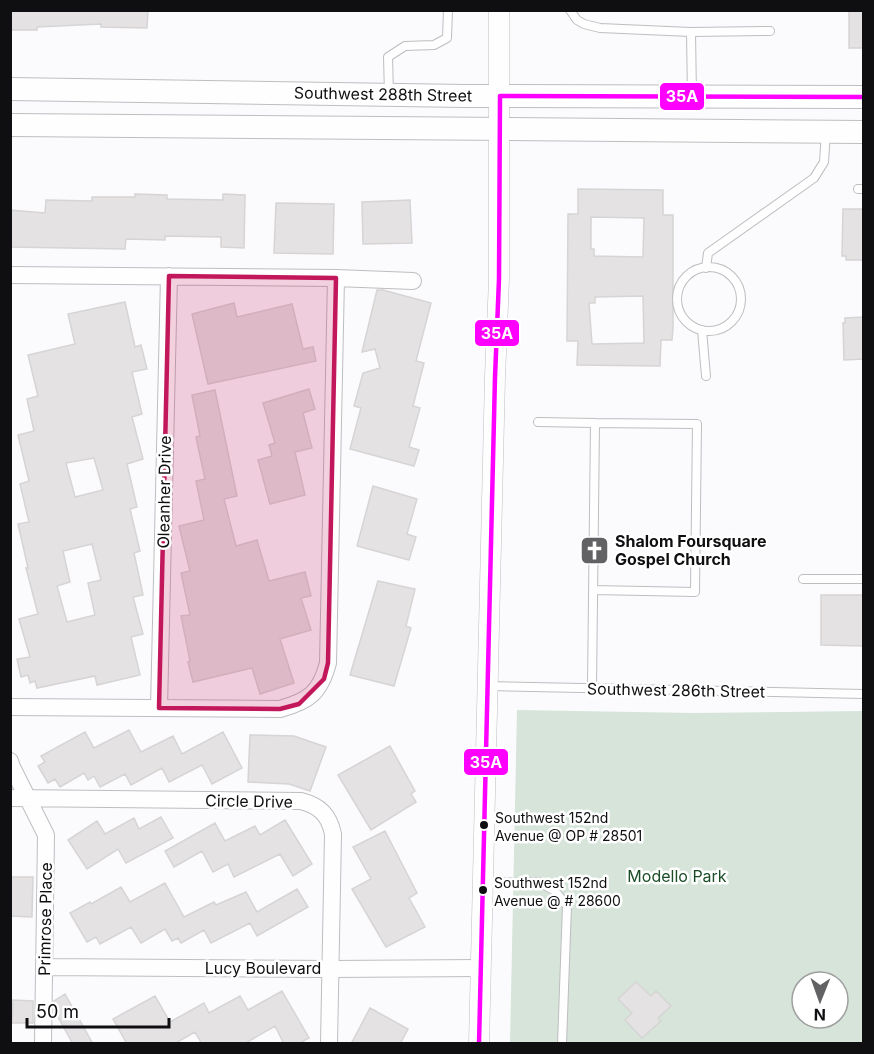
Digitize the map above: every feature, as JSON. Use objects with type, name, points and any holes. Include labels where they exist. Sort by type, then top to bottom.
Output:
[{"type":"main road","name":"Southwest 288th Street","points":[[10,89],[500,96],[864,97]]},
{"type":"main road","points":[[826,131],[827,97]]},
{"type":"main road","name":"Southwest 288th Street","points":[[10,124],[864,132]]},
{"type":"street","points":[[480,1044],[495,377],[500,279],[499,10]]},
{"type":"street","points":[[10,275],[336,278],[413,281]]},
{"type":"street","name":"Oleanher Drive","points":[[159,708],[169,276]]},
{"type":"street","points":[[10,707],[280,710],[299,704],[314,693],[324,679],[328,663],[336,278]]},
{"type":"street","name":"Primrose Place","points":[[10,761],[19,798],[46,835],[43,1044]]},
{"type":"street","name":"Circle Drive","points":[[19,798],[301,801],[312,804],[322,811],[331,823],[333,834],[329,1044]]},
{"type":"street","name":"Lucy Boulevard","points":[[45,966],[481,968]]},
{"type":"lane","points":[[389,94],[388,57],[405,46],[434,45],[447,38],[448,10]]},
{"type":"lane","points":[[570,10],[577,20],[600,28],[691,32],[770,32]]},
{"type":"lane","points":[[691,32],[692,97]]},
{"type":"lane","points":[[706,267],[708,253],[814,178],[824,162],[826,131]]},
{"type":"lane","points":[[706,267],[724,271],[731,276],[737,284],[741,301],[735,318],[720,329],[711,331],[702,330],[686,322],[681,315],[677,297],[679,288],[689,274],[706,267]]},
{"type":"lane","points":[[702,330],[706,375]]},
{"type":"lane","points":[[538,422],[697,424],[695,592],[593,590]]},
{"type":"lane","points":[[592,688],[595,423]]},
{"type":"lane","points":[[804,579],[864,579]]},
{"type":"lane","name":"Southwest 286th Street","points":[[489,686],[864,694]]},
{"type":"lane","points":[[483,883],[539,882],[555,891],[567,906],[562,1044]]},
{"type":"highlighted area","points":[[169,276],[336,278],[328,663],[324,679],[299,704],[280,709],[159,708]]},
{"type":"green space","name":"Modello Park","points":[[517,710],[694,713],[863,711],[863,1043],[510,1044]]},
{"type":"building","points":[[10,10],[148,10],[147,28],[101,27],[101,24],[10,30]]},
{"type":"building","points":[[849,10],[864,10],[864,48],[849,48]]},
{"type":"building","points":[[578,189],[663,190],[663,215],[673,215],[673,328],[672,340],[661,340],[660,366],[577,365],[578,341],[567,341],[568,214],[578,214]],"holes":[[[591,217],[644,218],[643,257],[594,256],[594,249],[591,249]],[[643,296],[644,343],[592,344],[589,303],[595,303],[595,297]]]},
{"type":"building","points":[[135,194],[167,195],[167,199],[223,200],[223,194],[245,195],[244,248],[221,247],[221,237],[165,236],[165,240],[126,239],[125,249],[10,247],[10,210],[45,213],[46,200],[92,201],[92,197],[135,197]]},
{"type":"building","points":[[410,200],[412,243],[363,244],[362,202]]},
{"type":"building","points":[[276,203],[334,204],[333,254],[274,253]]},
{"type":"building","points":[[843,209],[864,209],[864,260],[846,260],[846,256],[842,256]]},
{"type":"building","points":[[377,290],[431,303],[416,361],[424,363],[413,406],[420,408],[409,447],[419,450],[414,466],[350,449],[361,408],[354,406],[363,373],[380,368],[375,349],[362,352]]},
{"type":"building","points":[[125,302],[135,347],[141,345],[147,369],[132,372],[142,414],[132,417],[143,459],[127,464],[137,507],[130,509],[140,551],[134,553],[143,595],[133,597],[143,634],[131,637],[140,675],[97,685],[95,676],[37,688],[35,681],[30,683],[28,675],[21,677],[17,659],[30,657],[19,619],[38,614],[18,524],[29,522],[20,484],[29,481],[18,435],[34,431],[27,399],[38,396],[28,355],[75,344],[68,314]],"holes":[[[94,458],[103,490],[75,497],[66,463]],[[92,544],[101,580],[88,583],[95,615],[67,622],[57,586],[70,582],[63,551]]]},
{"type":"building","points":[[234,303],[237,317],[292,304],[303,349],[313,347],[316,361],[208,384],[192,314]]},
{"type":"building","points":[[864,317],[864,359],[844,360],[843,323],[845,323],[845,318]]},
{"type":"building","points":[[309,389],[315,409],[303,413],[312,448],[295,452],[305,495],[270,504],[258,460],[272,456],[269,445],[275,443],[263,403]]},
{"type":"building","points":[[215,390],[237,496],[224,499],[236,546],[257,540],[269,581],[305,572],[311,596],[301,598],[311,630],[280,639],[294,683],[260,694],[252,668],[193,682],[181,616],[190,615],[181,573],[190,571],[179,526],[204,520],[196,481],[205,479],[196,437],[200,436],[192,395]]},
{"type":"building","points":[[373,486],[417,499],[407,534],[416,537],[409,560],[357,546]]},
{"type":"building","points":[[378,581],[415,589],[406,626],[411,628],[394,686],[350,675]]},
{"type":"building","points":[[821,595],[864,595],[864,646],[821,645]]},
{"type":"building","points":[[129,730],[141,752],[173,736],[182,754],[223,732],[242,768],[212,784],[202,765],[169,782],[162,768],[131,785],[125,774],[100,787],[94,776],[88,780],[84,773],[60,787],[55,779],[48,783],[38,766],[45,762],[41,756],[85,732],[94,748]]},
{"type":"building","points":[[250,735],[294,736],[326,747],[310,791],[289,784],[248,782]]},
{"type":"building","points":[[390,746],[415,791],[411,794],[416,802],[371,830],[338,775]]},
{"type":"building","points":[[161,817],[173,838],[126,863],[118,849],[87,869],[68,840],[97,821],[105,834],[134,818],[139,829]]},
{"type":"building","points":[[285,820],[312,864],[293,876],[280,854],[234,877],[228,864],[213,872],[202,851],[174,867],[165,851],[215,823],[225,841],[255,826],[260,835]]},
{"type":"building","points":[[385,831],[417,893],[409,898],[425,927],[386,947],[352,889],[371,879],[353,847]]},
{"type":"building","points":[[10,877],[33,877],[32,917],[10,916]]},
{"type":"building","points":[[165,883],[184,917],[214,902],[216,905],[246,892],[257,912],[297,889],[308,907],[257,936],[250,923],[211,943],[204,930],[181,943],[178,938],[172,941],[165,929],[141,943],[131,927],[100,944],[96,937],[87,942],[70,913],[121,887],[130,902]]},
{"type":"building","points":[[636,982],[651,996],[656,991],[671,1006],[658,1018],[661,1021],[642,1038],[625,1020],[632,1013],[618,999]]},
{"type":"building","points":[[282,991],[309,1038],[298,1044],[284,1044],[275,1026],[244,1044],[202,1044],[195,1032],[174,1044],[127,1044],[113,1019],[155,996],[170,1022],[204,1003],[209,1013],[240,996],[248,1010]]},
{"type":"building","points":[[65,994],[93,1044],[73,1044],[54,1010],[54,1001]]},
{"type":"building","points":[[13,1000],[33,1001],[33,1023],[12,1023]]},
{"type":"building","points":[[370,1008],[408,1029],[400,1044],[351,1044]]},
{"type":"transit line","name":"35A","points":[[500,96],[864,97]]},
{"type":"transit line","name":"35A","points":[[479,1044],[499,279],[500,96]]},
{"type":"place","name":"Shalom Foursquare Gospel Church","points":[[594,550]]},
{"type":"place","name":"Southwest 152nd Avenue @ OP # 28501","points":[[484,825]]},
{"type":"place","name":"Southwest 152nd Avenue @ # 28600","points":[[483,890]]}]
